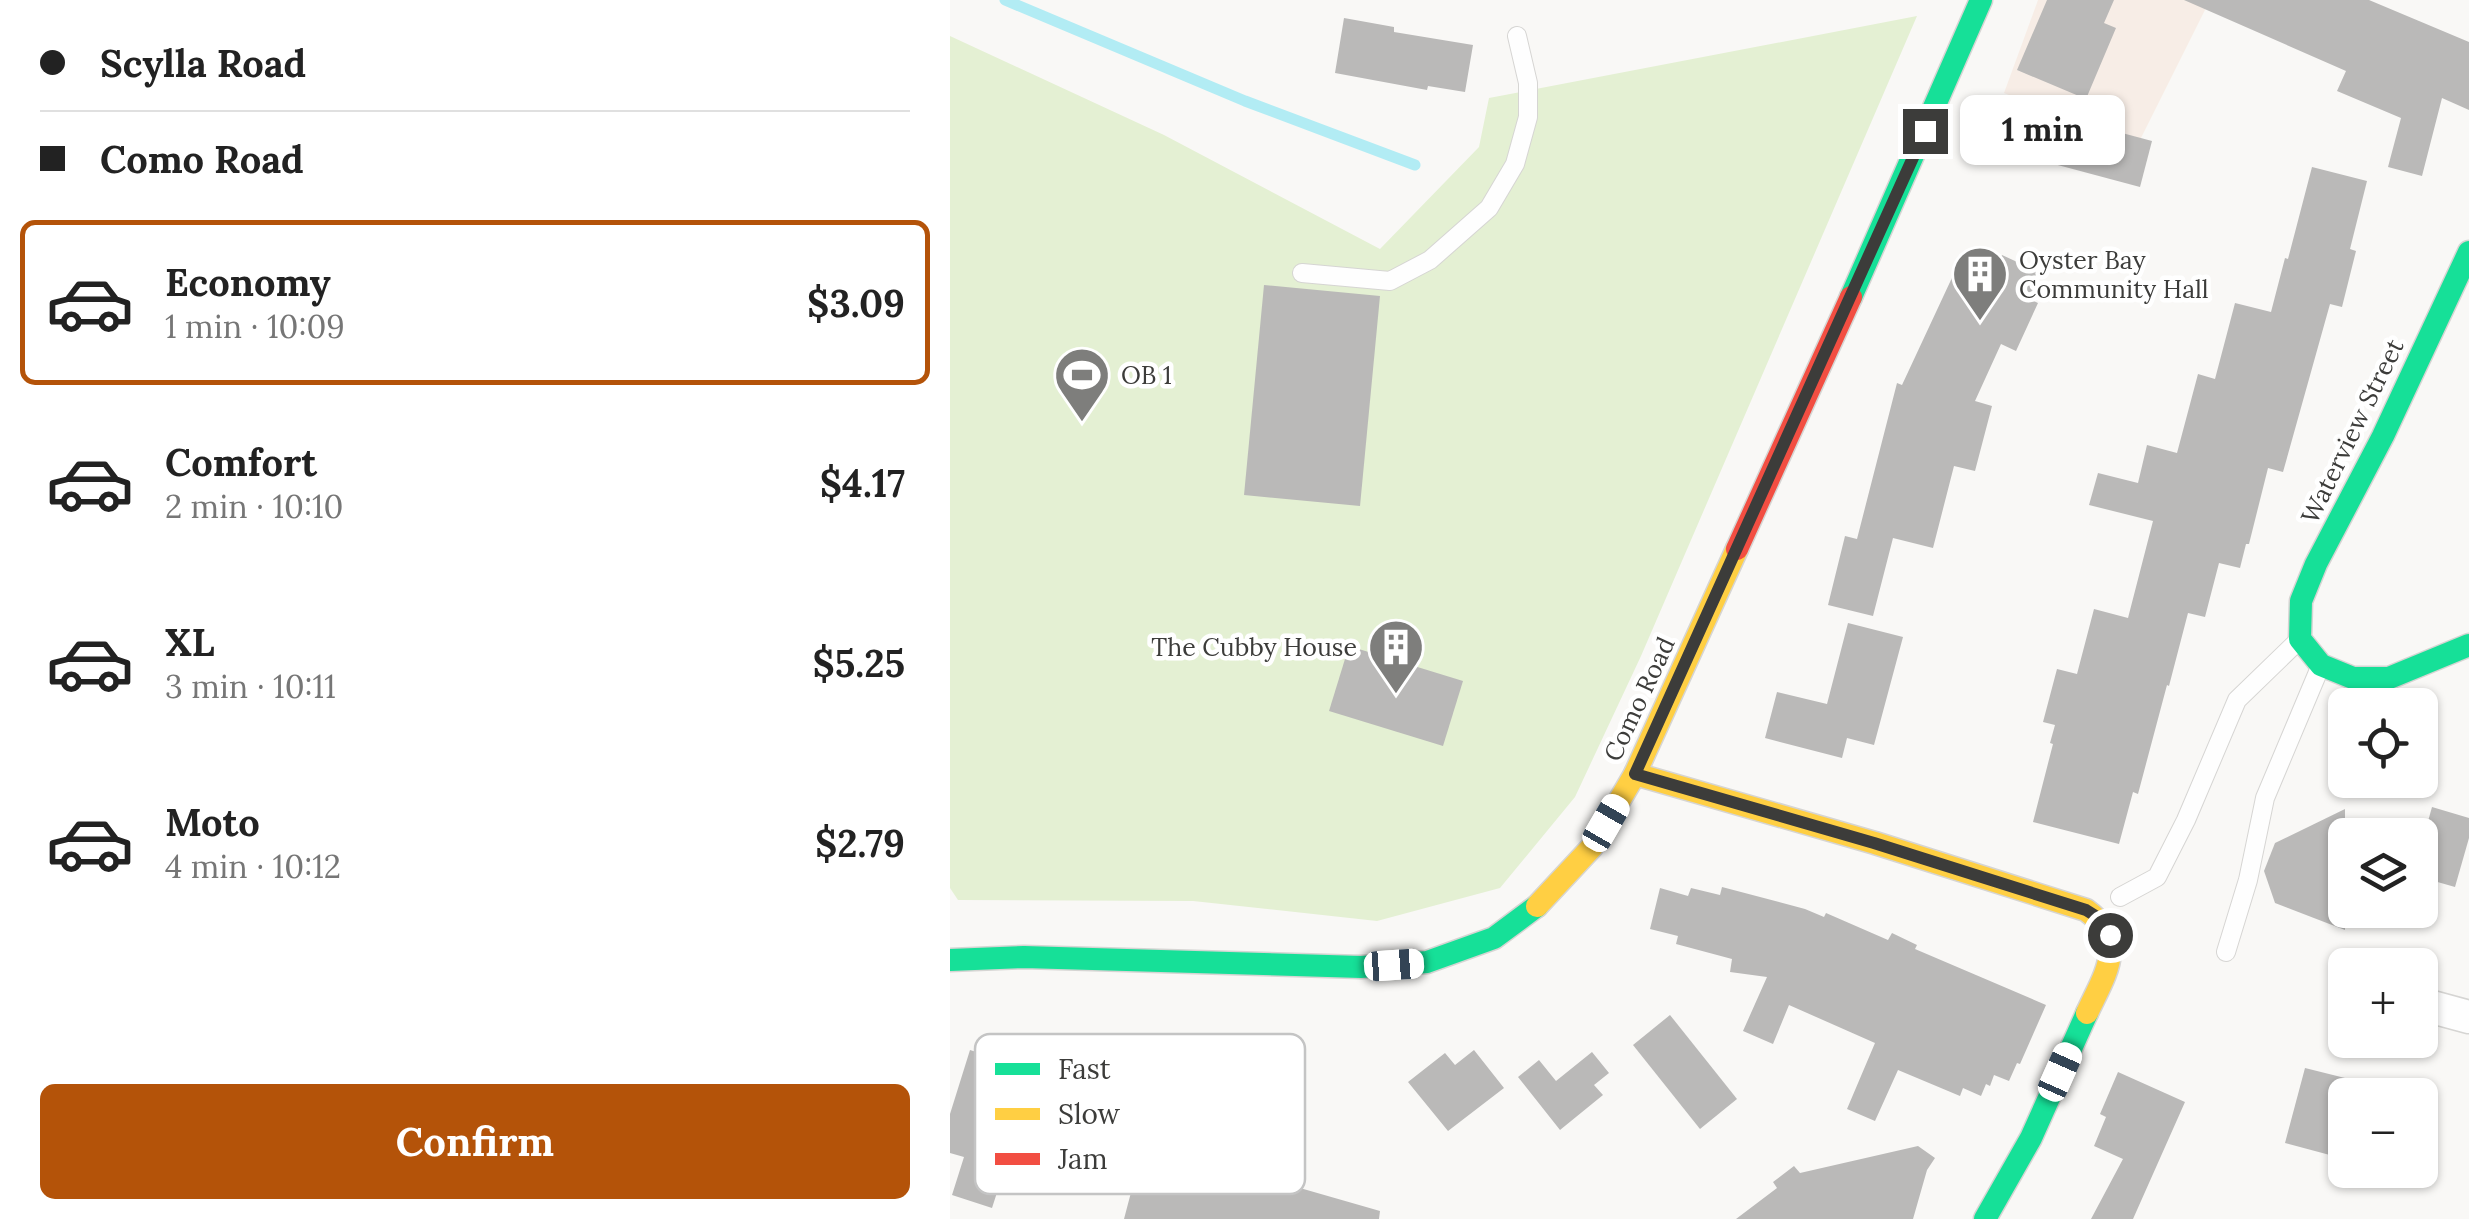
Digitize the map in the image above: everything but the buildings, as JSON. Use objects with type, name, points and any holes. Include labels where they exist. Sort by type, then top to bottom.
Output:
[{"type":"street","name":"Como Road","points":[[950,960],[1041,957],[1361,967],[1427,962],[1494,938],[1543,900],[1592,847],[1635,774],[1903,182],[1981,0]]},
{"type":"street","name":"Waterview Street","points":[[2300,639],[2301,600],[2316,564],[2383,436],[2469,252]]},
{"type":"street","points":[[2300,639],[2321,665],[2353,678],[2390,678],[2469,645]]},
{"type":"street","points":[[1635,774],[1874,843],[2086,910],[2102,920],[2110,935],[2105,973],[2031,1138],[1985,1219]]},
{"type":"street","points":[[2438,1009],[2469,1017]]},
{"type":"lane","points":[[1302,272],[1390,280],[1430,260],[1490,208],[1515,164],[1528,118],[1528,84],[1517,36]]},
{"type":"lane","points":[[2120,897],[2156,877],[2186,820],[2237,700],[2300,639]]},
{"type":"lane","points":[[2226,952],[2248,880],[2264,798],[2321,665]]},
{"type":"shaded area","points":[[2038,0],[2210,0],[2137,146],[2004,93]]},
{"type":"green space","points":[[1917,16],[1641,656],[1575,797],[1500,888],[1377,921],[1193,901],[958,900],[950,888],[950,36],[1164,135],[1380,249],[1479,147],[1489,98]]},
{"type":"waterway","points":[[1005,0],[1245,101],[1415,165]]},
{"type":"traffic: fast","points":[[1851,297],[1981,0]]},
{"type":"traffic: fast","points":[[2469,252],[2383,436],[2316,564],[2301,601],[2300,639],[2321,665],[2353,678],[2389,678],[2469,645]]},
{"type":"traffic: fast","points":[[950,960],[1024,957],[1361,967],[1427,962],[1494,938],[1537,906]]},
{"type":"traffic: fast","points":[[1985,1219],[2031,1138],[2087,1013]]},
{"type":"traffic: slow","points":[[1537,906],[1592,847],[1635,774],[1737,549]]},
{"type":"traffic: slow","points":[[1635,774],[1875,843],[2086,910],[2099,922],[2110,946],[2106,971],[2087,1013]]},
{"type":"traffic: jam","points":[[1737,549],[1851,297]]},
{"type":"place","name":"Oyster Bay Community Hall","points":[[1980,323]]},
{"type":"place","name":"OB 1","points":[[1082,424]]},
{"type":"place","name":"The Cubby House","points":[[1396,696]]},
{"type":"route","points":[[1925,131],[1635,774],[2086,910],[2102,920],[2110,935]]}]
